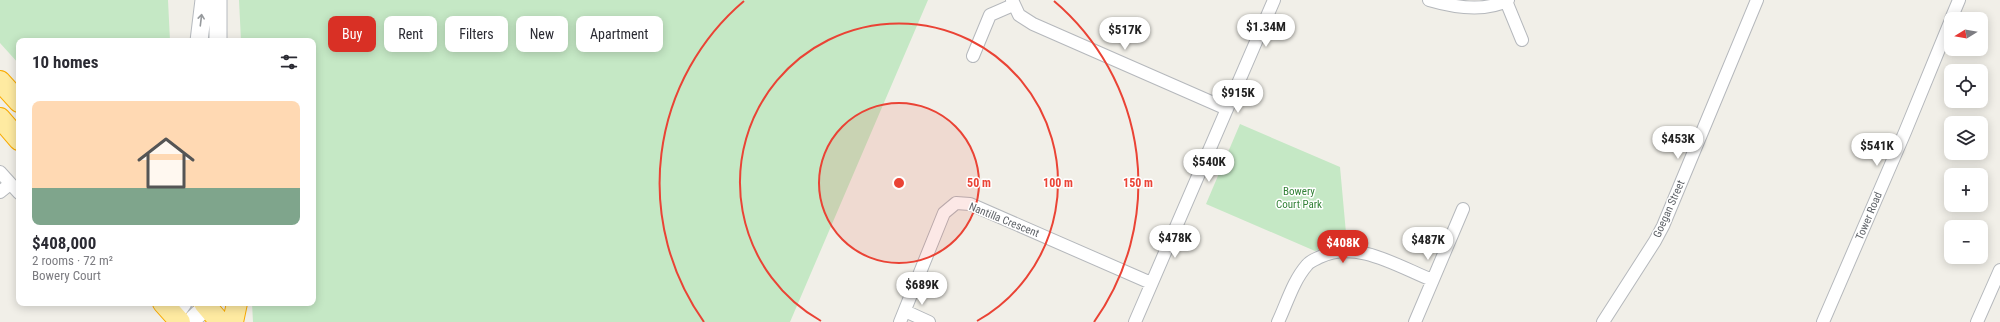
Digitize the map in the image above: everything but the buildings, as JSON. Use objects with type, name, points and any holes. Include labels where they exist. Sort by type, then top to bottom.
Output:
[{"type":"highway","points":[[0,81],[16,99]]},
{"type":"highway","points":[[0,118],[16,137]]},
{"type":"highway","points":[[208,306],[220,322]]},
{"type":"highway","points":[[232,322],[236,306]]},
{"type":"main road","points":[[199,38],[204,0]]},
{"type":"main road","points":[[218,0],[218,38]]},
{"type":"main road","points":[[177,315],[202,306]]},
{"type":"street","points":[[1134,322],[1274,0]]},
{"type":"street","points":[[1428,0],[1453,6],[1466,7],[1479,7],[1507,1],[1522,40]]},
{"type":"street","name":"Goegan Street","points":[[1603,322],[1663,226],[1757,0]]},
{"type":"street","name":"Tower Road","points":[[1954,12],[1959,0]]},
{"type":"street","points":[[973,56],[990,15],[1013,3],[1019,15],[1032,24],[1227,108]]},
{"type":"street","name":"Tower Road","points":[[1823,322],[1905,132],[1944,37]]},
{"type":"street","points":[[0,172],[16,190]]},
{"type":"street","points":[[0,192],[10,184]]},
{"type":"street","name":"Nantilla Crescent","points":[[902,317],[944,213],[956,203],[970,204],[1151,283]]},
{"type":"street","points":[[1415,322],[1463,209]]},
{"type":"street","points":[[1278,322],[1296,282],[1308,264],[1328,253],[1351,251],[1374,256],[1432,280]]},
{"type":"street","points":[[1977,322],[2000,270]]},
{"type":"street","points":[[902,317],[929,322]]},
{"type":"green space","points":[[0,0],[168,0],[170,38],[16,38],[16,61],[0,43]]},
{"type":"green space","points":[[239,0],[928,0],[790,322],[253,322],[252,306],[316,306],[316,38],[241,38]]},
{"type":"green space","name":"Bowery Court Park","points":[[1240,124],[1340,167],[1347,244],[1332,245],[1315,251],[1206,204]]}]
